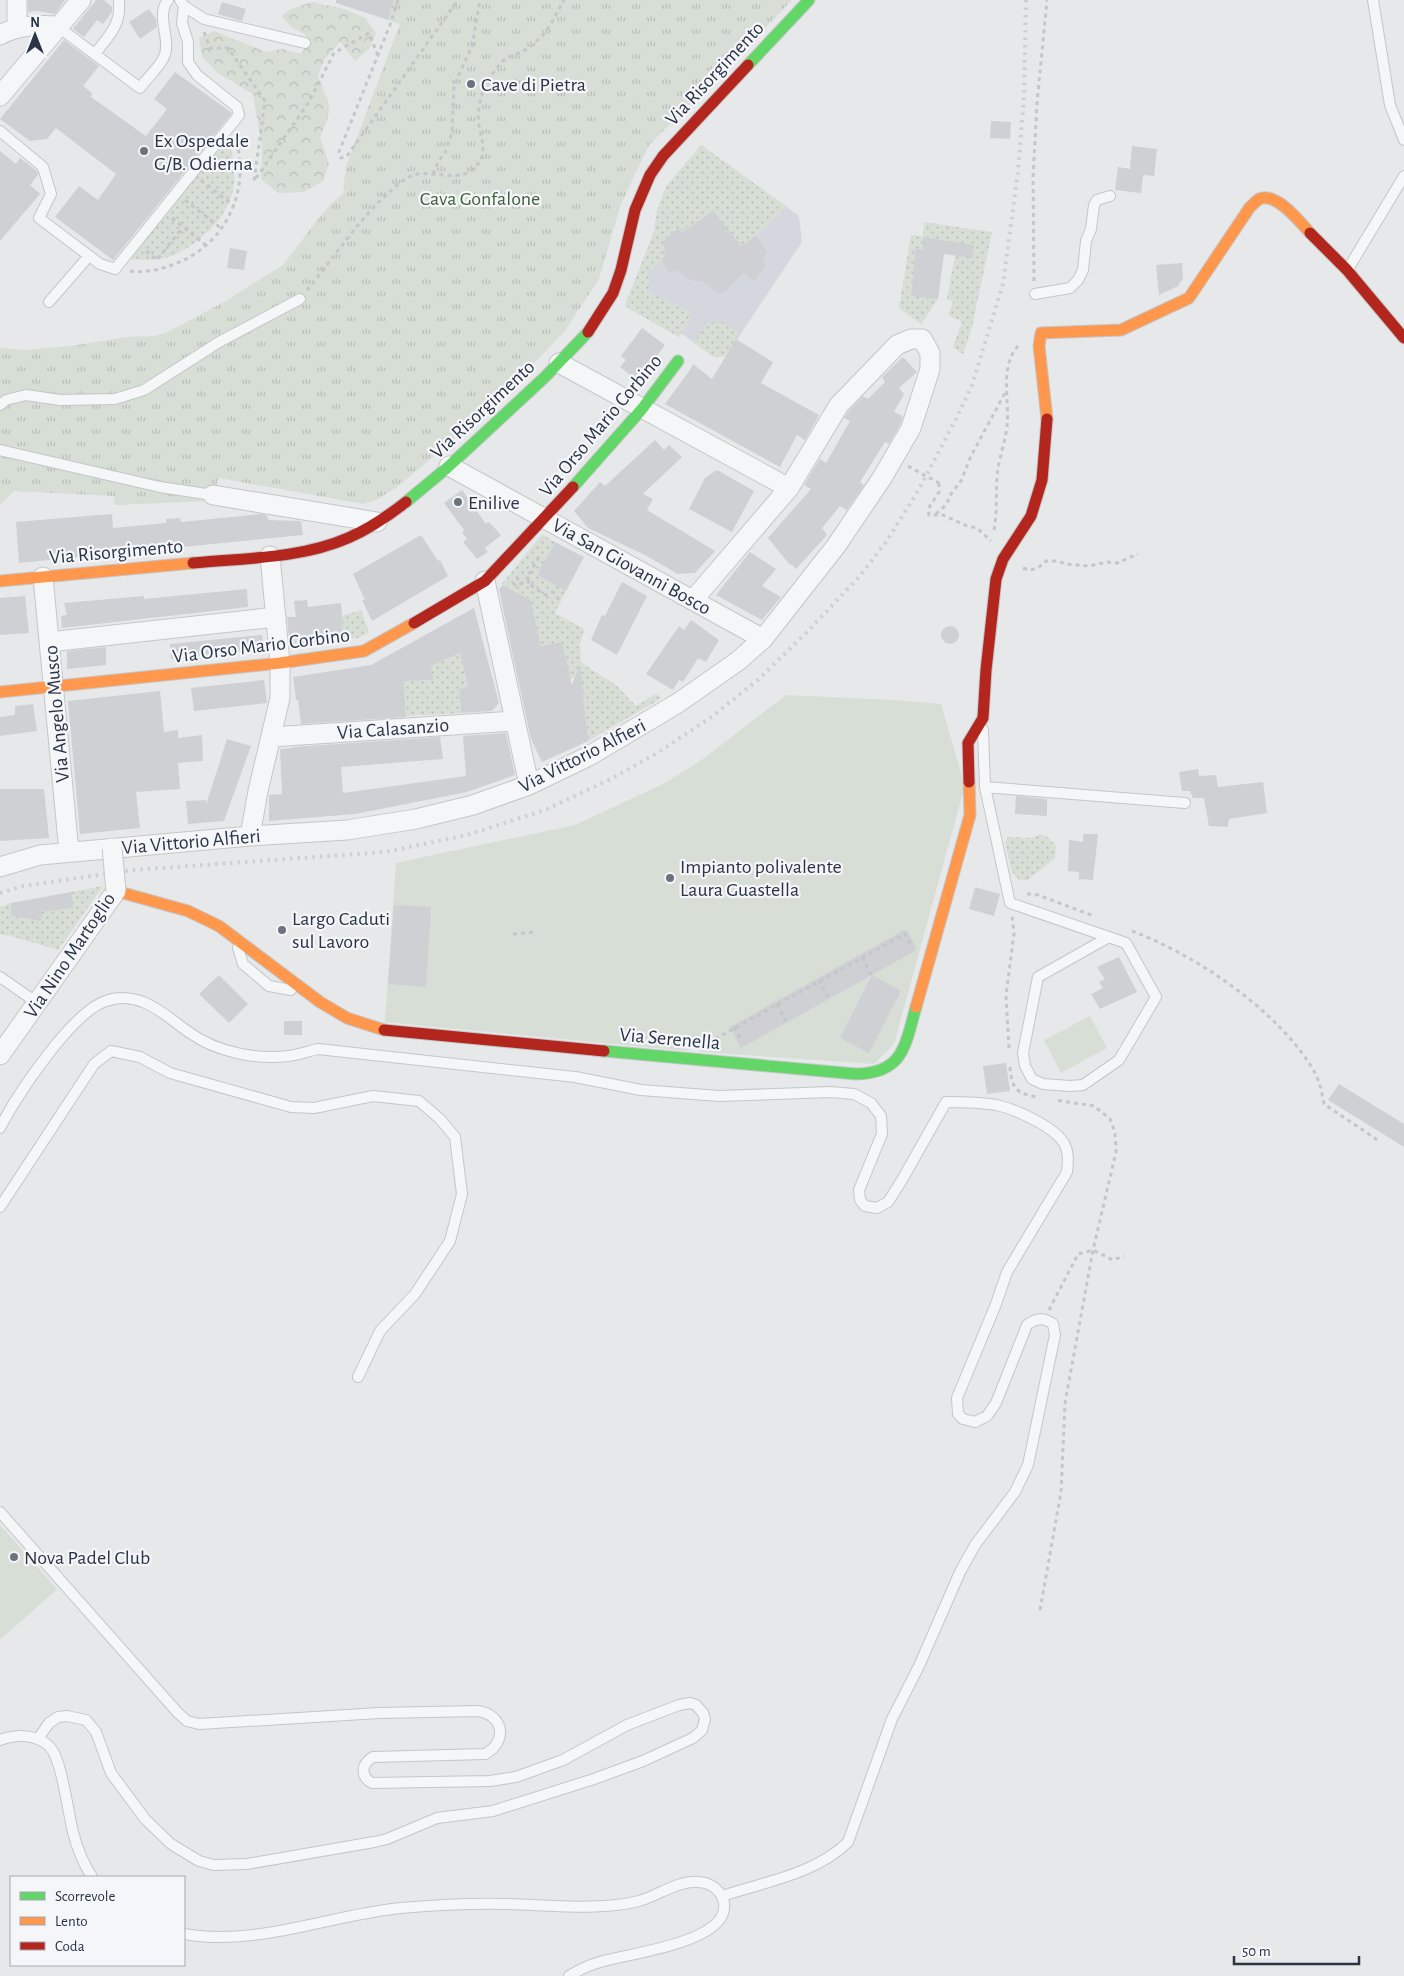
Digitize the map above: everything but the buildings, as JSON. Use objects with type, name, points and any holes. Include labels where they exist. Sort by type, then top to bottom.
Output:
[{"type":"street","points":[[0,96],[80,0]]},
{"type":"street","name":"Via Risorgimento","points":[[0,581],[270,556],[304,550],[346,538],[377,522],[407,502],[449,466],[571,352],[608,304],[616,285],[642,190],[662,156],[809,0]]},
{"type":"street","points":[[13,19],[43,25],[60,23]]},
{"type":"street","points":[[983,718],[996,579],[1003,559],[1031,516],[1042,480],[1047,430],[1046,400],[1039,346],[1041,333],[1121,330],[1189,298],[1250,207],[1260,199],[1267,198],[1282,204],[1348,270],[1404,338]]},
{"type":"street","name":"Via Vittorio Alfieri","points":[[0,867],[40,855],[250,836],[348,830],[416,819],[473,805],[529,785],[589,756],[678,703],[738,661],[763,638],[836,546],[886,472],[912,428],[930,370],[930,353],[922,339],[911,339],[897,345],[839,405],[789,488]]},
{"type":"street","name":"Via Orso Mario Corbino","points":[[0,692],[280,663],[364,651],[462,596],[484,581],[545,518],[642,409],[678,361]]},
{"type":"street","points":[[559,363],[789,488],[693,600]]},
{"type":"street","name":"Via San Giovanni Bosco","points":[[449,466],[763,638]]},
{"type":"street","points":[[213,494],[377,522]]},
{"type":"street","points":[[250,836],[258,791],[280,698],[280,663],[270,556]]},
{"type":"street","name":"Via Angelo Musco","points":[[43,577],[69,852]]},
{"type":"street","points":[[484,581],[529,785]]},
{"type":"street","points":[[49,642],[276,617]]},
{"type":"street","name":"Via Serenella","points":[[116,891],[188,911],[219,926],[306,992],[347,1018],[380,1030],[856,1074],[873,1074],[887,1069],[897,1060],[904,1048],[970,814],[968,743],[983,718]]},
{"type":"street","name":"Via Calasanzio","points":[[271,737],[515,721]]},
{"type":"street","name":"Via Nino Martoglio","points":[[0,1055],[116,891],[112,848]]},
{"type":"street","points":[[0,854],[40,855]]},
{"type":"lane","points":[[60,23],[95,54],[140,88],[164,58],[166,46],[164,8],[168,0]]},
{"type":"lane","points":[[1372,0],[1390,105],[1404,140]]},
{"type":"lane","points":[[95,54],[114,28],[120,16],[119,1]]},
{"type":"lane","points":[[1,133],[43,167],[50,194],[39,218],[100,264],[115,269],[230,124],[240,115],[237,107],[197,74],[188,62],[188,42],[182,23],[182,3]]},
{"type":"lane","points":[[182,3],[204,19],[305,43]]},
{"type":"lane","points":[[1348,270],[1404,176]]},
{"type":"lane","points":[[1035,294],[1070,288],[1078,280],[1083,270],[1086,241],[1094,205],[1097,200],[1110,196]]},
{"type":"lane","points":[[49,302],[89,256]]},
{"type":"lane","points":[[0,405],[6,400],[26,395],[60,400],[115,399],[144,390],[219,342],[300,299]]},
{"type":"lane","points":[[0,450],[160,487],[213,494]]},
{"type":"lane","points":[[983,718],[986,787],[1009,898],[1126,943],[1156,997],[1118,1060],[1083,1085],[1043,1084],[1032,1079],[1025,1066],[1023,1054],[1038,977],[1109,937]]},
{"type":"lane","points":[[986,787],[1185,802]]},
{"type":"lane","points":[[235,938],[243,964],[268,986],[306,992]]},
{"type":"lane","points":[[0,977],[36,1002]]},
{"type":"lane","points":[[0,1128],[10,1108],[68,1029],[91,1009],[105,1001],[123,998],[142,1001],[161,1010],[192,1034],[221,1048],[255,1056],[288,1056],[318,1049],[575,1077],[641,1090],[719,1096],[830,1092],[854,1094],[871,1103],[881,1116],[882,1134],[859,1190],[860,1200],[865,1206],[877,1208],[888,1202],[946,1102],[975,1102],[998,1106],[1023,1115],[1052,1130],[1065,1145],[1068,1160],[1067,1172],[1007,1272],[996,1304],[957,1398],[958,1414],[963,1419],[969,1422],[981,1420],[992,1410],[1027,1325],[1032,1321],[1044,1319],[1052,1324],[1055,1335],[1028,1465],[1015,1492],[974,1545],[960,1572],[919,1666],[892,1719],[848,1842],[837,1853],[816,1866],[722,1896]]},
{"type":"lane","points":[[0,1207],[94,1064],[111,1051],[140,1057],[170,1073],[291,1107],[314,1108],[372,1096],[419,1101],[440,1119],[455,1137],[462,1194],[450,1241],[415,1294],[380,1330],[358,1377]]},
{"type":"lane","points":[[0,1512],[178,1714],[187,1721],[199,1724],[379,1714],[478,1711],[491,1715],[499,1726],[499,1739],[496,1746],[485,1754],[372,1758],[366,1762],[363,1770],[366,1778],[372,1782],[490,1781],[516,1777],[564,1760],[627,1725],[679,1704],[690,1703],[696,1705],[704,1713],[705,1719],[705,1725],[698,1735],[643,1761],[594,1780],[493,1811],[437,1818],[387,1839],[374,1842],[228,1865],[214,1865],[199,1861],[172,1844],[145,1819],[111,1773],[96,1732],[86,1720],[58,1717],[49,1724],[38,1738]]},
{"type":"lane","points":[[0,1740],[7,1737],[27,1736],[38,1738],[51,1748],[58,1763],[78,1851],[91,1876]]},
{"type":"lane","points":[[185,1934],[218,1937],[246,1936],[363,1913],[432,1906],[480,1903],[574,1907],[609,1906],[640,1901],[687,1883],[699,1881],[717,1888],[722,1896],[723,1914],[716,1923],[684,1942],[598,1962],[569,1976]]},
{"type":"path","points":[[398,0],[378,56],[339,152],[342,158],[348,156],[458,0]]},
{"type":"path","points":[[433,174],[439,160],[445,153],[452,133],[454,86],[472,46],[480,0]]},
{"type":"path","points":[[300,299],[345,241],[397,185],[411,176],[433,174],[452,176],[469,172],[478,165],[483,151],[483,138],[479,126],[479,107],[485,86],[504,60],[525,51],[541,37],[564,0]]},
{"type":"path","points":[[1035,294],[1033,178],[1037,103],[1047,0]]},
{"type":"path","points":[[182,23],[203,30],[210,48],[228,48],[265,101],[254,181],[309,102],[334,53],[369,33],[378,56]]},
{"type":"path","points":[[115,269],[135,272],[158,270],[186,260],[207,246],[222,229],[234,206],[240,182],[240,160],[236,138],[230,124]]},
{"type":"path","points":[[192,173],[234,206]]},
{"type":"path","points":[[176,193],[222,229]]},
{"type":"path","points":[[161,210],[207,246]]},
{"type":"path","points":[[136,242],[157,260],[183,227]]},
{"type":"path","points":[[992,542],[997,517],[998,470],[1007,427],[1007,390],[1010,357],[1028,337],[1041,333]]},
{"type":"path","points":[[936,514],[946,505],[951,494],[961,481],[974,450],[1007,390]]},
{"type":"path","points":[[915,470],[939,482],[939,492],[928,509],[929,515],[936,514],[977,528],[992,542],[1003,559],[1014,562],[1026,569],[1033,570],[1040,567],[1046,561],[1058,560],[1065,564],[1088,566],[1107,562],[1117,563],[1138,554]]},
{"type":"path","points":[[540,555],[527,578],[533,587],[545,595],[553,592],[560,601]]},
{"type":"path","points":[[522,583],[530,582]]},
{"type":"path","points":[[1009,1057],[1006,996],[1014,933],[1009,898],[1038,895],[1099,918]]},
{"type":"path","points":[[1124,928],[1185,955],[1256,1006],[1285,1033],[1314,1071],[1324,1104],[1379,1141]]},
{"type":"path","points":[[513,934],[537,932]]},
{"type":"path","points":[[712,1040],[904,934],[914,950]]},
{"type":"path","points":[[862,957],[871,975]]},
{"type":"path","points":[[819,980],[828,998]]},
{"type":"path","points":[[777,1004],[786,1021]]},
{"type":"path","points":[[734,1027],[743,1044]]},
{"type":"path","points":[[1010,1064],[1013,1086],[1021,1094],[1044,1099]]},
{"type":"path","points":[[1040,1610],[1062,1492],[1065,1403],[1093,1250],[1116,1152],[1115,1132],[1110,1119],[1094,1106],[1052,1100]]},
{"type":"path","points":[[1044,1319],[1078,1254],[1093,1250],[1113,1260],[1124,1256]]},
{"type":"shaded area","points":[[701,145],[799,216],[802,242],[726,356],[714,357],[681,333],[679,337],[625,306],[654,232],[657,211],[666,187]]},
{"type":"green space","name":"Cava Gonfalone","points":[[394,0],[792,0],[649,145],[621,204],[599,279],[564,332],[447,445],[397,487],[376,500],[363,504],[219,478],[211,501],[115,505],[114,496],[14,491],[0,505],[0,348],[25,350],[71,346],[126,337],[154,336],[168,332],[224,302],[283,265],[325,210],[343,193],[346,166],[400,24],[388,20]]},
{"type":"green space","points":[[312,2],[344,9],[365,18],[376,33],[369,49],[355,61],[340,42],[324,60],[318,76],[329,104],[328,118],[320,137],[329,164],[323,181],[304,192],[278,193],[261,179],[262,147],[253,94],[218,73],[202,57],[199,38],[214,31],[266,52],[282,49],[301,54],[310,41],[304,34],[291,27],[282,16],[291,9]]},
{"type":"green space","points":[[229,134],[234,165],[234,184],[227,206],[213,226],[194,243],[169,257],[145,260],[128,259]]},
{"type":"green space","points":[[701,145],[787,207],[756,236],[741,246],[713,211],[691,227],[678,229],[663,241],[665,256],[650,271],[649,292],[691,312],[690,321],[679,337],[625,306],[654,232],[657,211],[666,187]]},
{"type":"green space","points":[[924,222],[992,232],[972,327],[963,354],[953,347],[962,322],[948,315],[953,302],[947,299],[955,255],[972,257],[973,245],[923,237]]},
{"type":"green space","points":[[911,235],[923,237],[923,250],[915,249],[911,295],[938,299],[921,324],[899,308]]},
{"type":"green space","points":[[722,322],[739,333],[726,356],[714,357],[694,343],[707,323]]},
{"type":"green space","points":[[542,534],[555,542],[537,575],[566,591],[555,613],[584,629],[580,645],[581,663],[616,685],[636,706],[656,694],[662,698],[588,741],[581,677],[551,682],[567,666],[562,642],[541,646],[531,600],[502,584]]},
{"type":"green space","points":[[361,610],[369,633],[359,638],[289,645],[289,638],[312,635],[314,640],[319,641],[323,637],[343,634],[342,616]]},
{"type":"green space","points":[[444,624],[454,652],[460,651],[468,686],[459,689],[461,713],[406,716],[405,692],[373,693],[404,681],[432,680],[431,666],[452,657],[438,628]]},
{"type":"green space","name":"Impianto polivalente Laura Guastella","points":[[786,695],[941,704],[961,773],[963,792],[894,1044],[874,1064],[701,1052],[696,1045],[687,1051],[385,1022],[396,863],[575,825],[663,784],[699,762]]},
{"type":"green space","points":[[1041,834],[1049,838],[1056,846],[1055,858],[1028,880],[1019,880],[1012,872],[1005,842],[1008,837],[1031,838]]},
{"type":"green space","points":[[103,886],[58,950],[0,934],[0,907],[11,903],[11,916],[41,921],[42,912],[73,908],[71,892]]},
{"type":"green space","points":[[1090,1016],[1107,1048],[1061,1073],[1044,1040]]},
{"type":"green space","name":"Nova Padel Club","points":[[0,1525],[57,1589],[0,1640]]},
{"type":"railway","points":[[0,893],[23,886],[133,870],[385,852],[467,835],[545,810],[611,779],[659,752],[714,715],[759,679],[859,577],[886,542],[918,491],[972,385],[1003,284],[1018,171],[1024,97],[1026,0]]},
{"type":"traffic: fast","points":[[748,65],[809,0]]},
{"type":"traffic: fast","points":[[406,502],[448,467],[545,377],[588,332]]},
{"type":"traffic: fast","points":[[573,487],[642,409],[678,361]]},
{"type":"traffic: fast","points":[[604,1051],[856,1074],[872,1072],[884,1068],[900,1054],[905,1045],[916,1007]]},
{"type":"traffic: slow","points":[[1047,419],[1039,346],[1041,333],[1121,330],[1189,298],[1250,207],[1259,199],[1273,199],[1280,203],[1310,233]]},
{"type":"traffic: slow","points":[[0,581],[193,563]]},
{"type":"traffic: slow","points":[[0,692],[280,663],[364,651],[414,623]]},
{"type":"traffic: slow","points":[[916,1007],[970,815],[969,782]]},
{"type":"traffic: slow","points":[[116,891],[188,911],[219,926],[320,1002],[347,1018],[384,1030]]},
{"type":"traffic: jam","points":[[588,332],[613,293],[621,270],[635,210],[650,175],[663,156],[748,65]]},
{"type":"traffic: jam","points":[[1310,233],[1347,270],[1404,338]]},
{"type":"traffic: jam","points":[[969,782],[968,743],[983,718],[996,579],[1003,559],[1031,516],[1042,480],[1047,419]]},
{"type":"traffic: jam","points":[[414,623],[485,581],[573,487]]},
{"type":"traffic: jam","points":[[193,563],[291,554],[330,545],[363,531],[406,502]]},
{"type":"traffic: jam","points":[[384,1030],[604,1051]]},
{"type":"place","name":"Cave di Pietra","points":[[471,84]]},
{"type":"place","name":"Ex Ospedale G/B. Odierna","points":[[144,151]]},
{"type":"place","name":"Enilive","points":[[458,502]]},
{"type":"place","name":"Impianto polivalente Laura Guastella","points":[[670,878]]},
{"type":"place","name":"Largo Caduti sul Lavoro","points":[[282,930]]},
{"type":"place","name":"Nova Padel Club","points":[[14,1557]]}]
